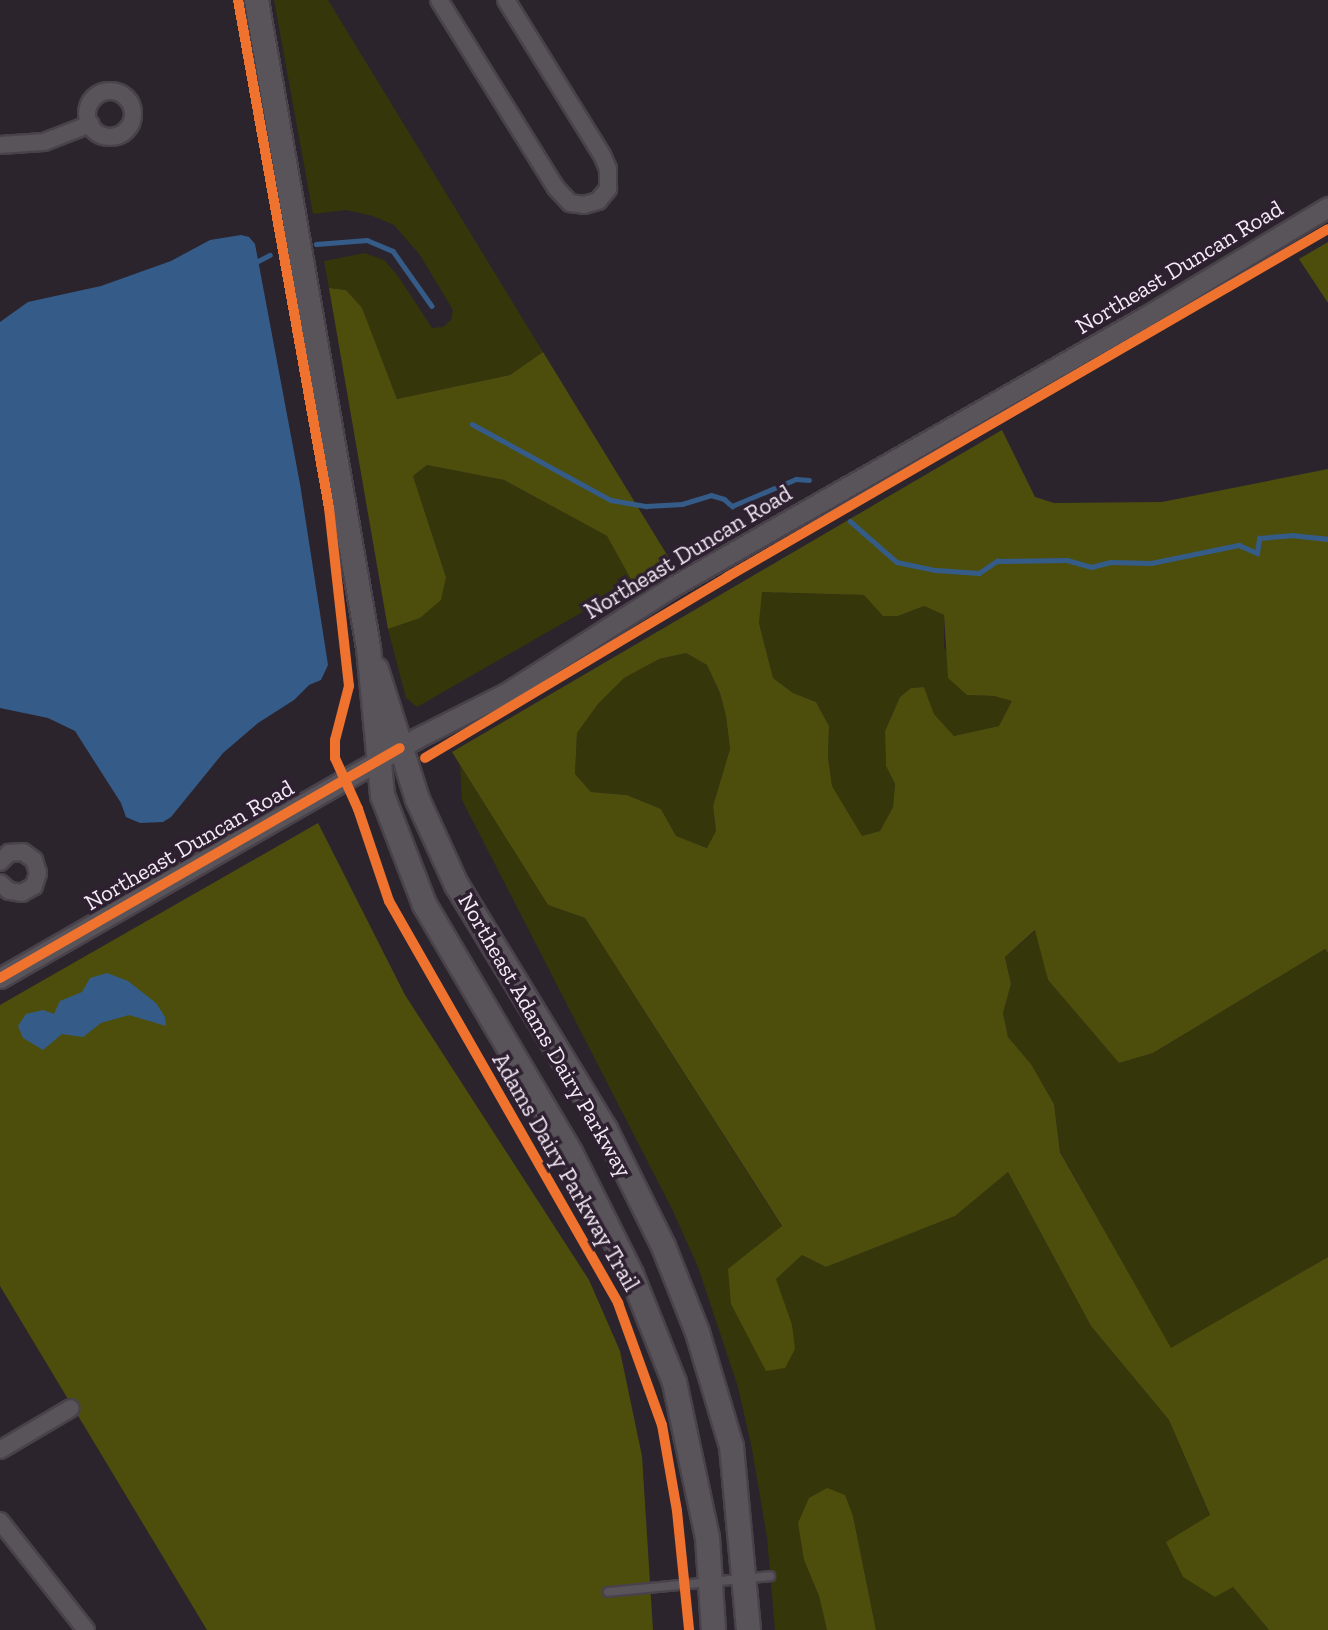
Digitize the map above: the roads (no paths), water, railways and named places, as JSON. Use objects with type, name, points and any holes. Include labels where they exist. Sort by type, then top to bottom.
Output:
[{"type":"main road","name":"Northeast Adams Dairy Parkway","points":[[256,0],[368,647],[382,794],[424,904],[570,1152],[636,1286],[674,1382],[707,1537],[713,1630]]},
{"type":"main road","name":"Northeast Adams Dairy Parkway","points":[[368,647],[387,699],[417,799],[456,884],[605,1129],[663,1246],[697,1332],[731,1446],[748,1630]]},
{"type":"street","points":[[439,0],[556,188],[570,203],[584,205],[598,201],[608,189],[608,169],[603,155],[506,0]]},
{"type":"street","points":[[0,145],[44,142],[91,124]]},
{"type":"street","name":"Northeast Duncan Road","points":[[0,978],[400,748],[508,692],[672,587],[1145,317],[1328,207]]},
{"type":"street","points":[[0,862],[9,853],[23,852],[34,860],[38,873],[34,886],[22,892],[9,891],[0,883]]},
{"type":"street","points":[[0,1450],[71,1408]]},
{"type":"street","points":[[0,1521],[86,1630]]},
{"type":"lane","points":[[608,1592],[771,1576]]},
{"type":"water","points":[[241,235],[249,237],[255,244],[300,484],[328,665],[321,680],[309,685],[294,700],[258,723],[223,753],[171,817],[163,822],[140,823],[126,817],[121,803],[75,731],[48,718],[0,708],[0,322],[28,302],[101,286],[171,261],[210,240]]},
{"type":"water","points":[[107,973],[128,981],[156,1003],[165,1017],[166,1026],[129,1015],[101,1023],[83,1037],[62,1034],[43,1050],[23,1038],[18,1026],[26,1014],[43,1010],[54,1014],[60,1001],[82,992],[90,978]]},
{"type":"waterway","points":[[316,244],[367,240],[393,251],[432,306]]},
{"type":"waterway","points":[[258,261],[270,255]]},
{"type":"waterway","points":[[472,424],[611,500],[646,506],[682,504],[711,495],[724,499],[732,506],[796,479],[809,480]]},
{"type":"waterway","points":[[850,521],[897,562],[936,570],[979,573],[997,561],[1067,560],[1091,567],[1111,562],[1151,563],[1239,545],[1257,553],[1259,538],[1291,535],[1328,539]]}]
